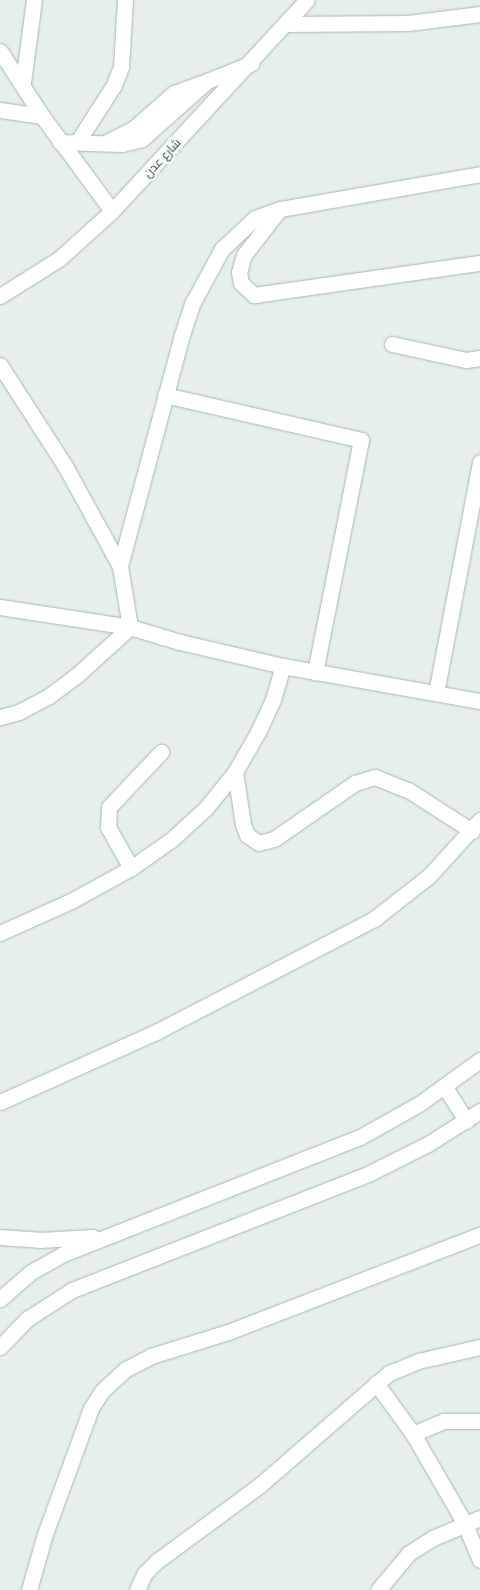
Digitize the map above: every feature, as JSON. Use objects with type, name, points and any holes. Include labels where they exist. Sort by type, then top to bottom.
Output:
[{"type":"street","points":[[23,82],[34,0]]},
{"type":"street","points":[[78,141],[114,85],[121,67],[125,0]]},
{"type":"street","name":"شارع عدن","points":[[0,296],[60,258],[112,211],[252,63],[307,0]]},
{"type":"street","points":[[287,24],[408,23],[480,14]]},
{"type":"street","points":[[0,51],[23,82],[42,116],[60,142],[112,211]]},
{"type":"street","points":[[60,142],[78,141],[122,144],[142,139],[207,81],[252,63]]},
{"type":"street","points":[[0,110],[42,116]]},
{"type":"street","points":[[120,566],[165,395],[192,304],[205,276],[222,249],[244,226],[280,209],[480,174]]},
{"type":"street","points":[[280,209],[244,255],[239,272],[241,283],[254,295],[480,263]]},
{"type":"street","points":[[392,344],[466,360],[480,358]]},
{"type":"street","points":[[0,365],[65,466],[120,566],[130,627]]},
{"type":"street","points":[[165,395],[361,440],[315,672]]},
{"type":"street","points":[[436,693],[480,462]]},
{"type":"street","points":[[0,608],[130,627],[180,642],[283,666],[480,701]]},
{"type":"street","points":[[0,717],[19,712],[49,696],[77,675],[130,627]]},
{"type":"street","points":[[0,933],[71,901],[131,868],[172,840],[206,808],[235,772],[266,717],[283,666]]},
{"type":"street","points":[[131,868],[108,827],[109,807],[161,752]]},
{"type":"street","points":[[0,1102],[156,1032],[374,919],[429,876],[476,826],[408,790],[376,777],[355,783],[274,839],[259,843],[247,835],[243,824],[235,772]]},
{"type":"street","points":[[0,1299],[47,1262],[114,1234],[327,1153],[392,1120],[445,1087],[480,1060]]},
{"type":"street","points":[[445,1087],[466,1121]]},
{"type":"street","points":[[0,1347],[34,1313],[72,1290],[370,1173],[466,1121],[480,1110]]},
{"type":"street","points":[[0,1237],[65,1239],[114,1234]]},
{"type":"street","points":[[30,1590],[45,1534],[92,1408],[102,1392],[126,1369],[151,1356],[228,1332],[480,1235]]},
{"type":"street","points":[[137,1590],[144,1574],[157,1561],[302,1452],[389,1373],[418,1361],[480,1347]]},
{"type":"street","points":[[376,1384],[412,1434],[464,1522],[480,1560]]},
{"type":"street","points":[[412,1434],[444,1421],[480,1422]]},
{"type":"street","points":[[378,1590],[409,1554],[464,1522],[480,1518]]}]
